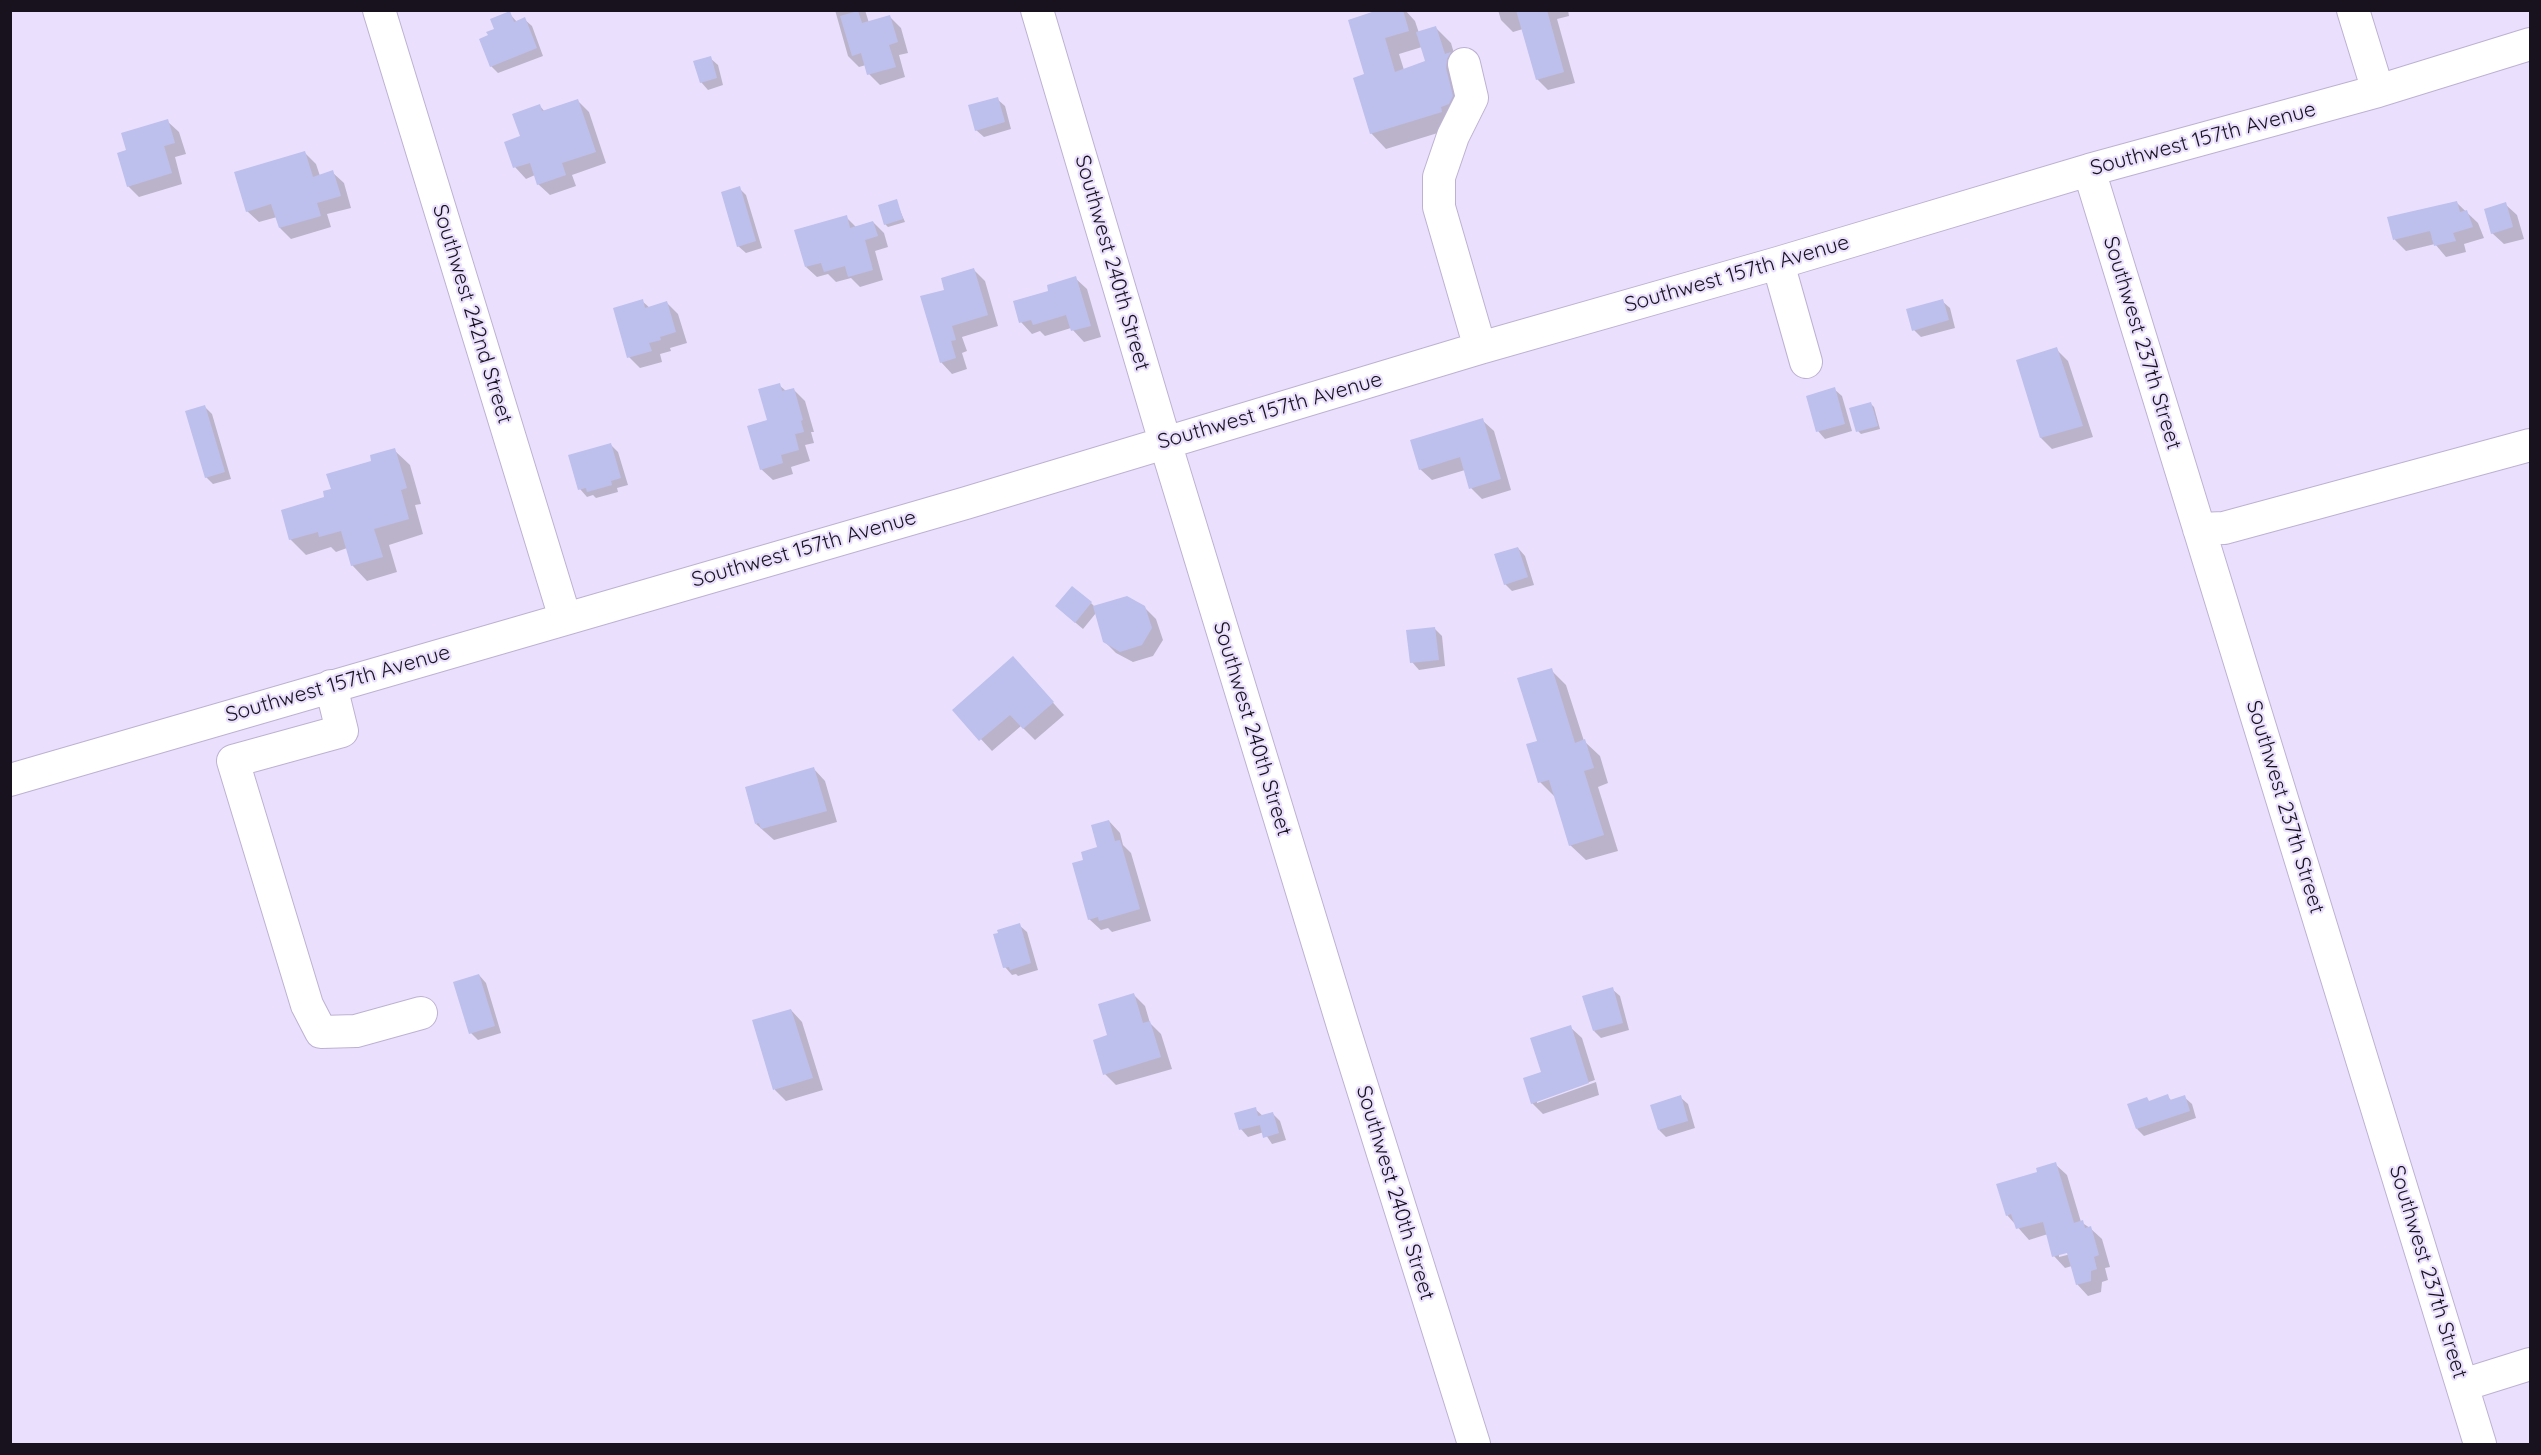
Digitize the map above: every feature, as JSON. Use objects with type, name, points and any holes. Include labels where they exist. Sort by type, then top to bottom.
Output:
[{"type":"street","name":"Southwest 242nd Street","points":[[379,10],[566,618]]},
{"type":"street","name":"Southwest 240th Street","points":[[1037,10],[1165,442],[1347,1040],[1474,1444]]},
{"type":"street","points":[[2353,10],[2378,91]]},
{"type":"street","name":"Southwest 157th Avenue","points":[[10,780],[966,503],[1480,348],[1778,263],[2088,170],[2378,91],[2530,44]]},
{"type":"street","points":[[1464,64],[1472,98],[1454,136],[1439,177],[1439,207],[1480,348]]},
{"type":"street","name":"Southwest 237th Street","points":[[2088,170],[2480,1444]]},
{"type":"street","points":[[1778,263],[1806,362]]},
{"type":"street","points":[[2199,529],[2224,528],[2530,445]]},
{"type":"street","points":[[331,686],[342,730],[232,761],[307,1005],[321,1032],[356,1031],[421,1013]]},
{"type":"street","points":[[2463,1385],[2530,1364]]},
{"type":"building","points":[[1378,10],[1403,10],[1409,31],[1385,38],[1395,72],[1425,61],[1416,32],[1436,26],[1445,54],[1451,52],[1446,68],[1453,96],[1449,104],[1441,107],[1442,112],[1370,134],[1353,78],[1364,74],[1348,20]]},
{"type":"building","points":[[1516,10],[1547,10],[1564,72],[1536,80]]},
{"type":"building","points":[[510,11],[514,22],[525,17],[537,48],[490,67],[479,39],[488,35],[486,32],[494,29],[490,19]]},
{"type":"building","points":[[858,11],[862,23],[890,15],[898,42],[889,45],[896,67],[867,75],[861,53],[852,56],[840,16]]},
{"type":"building","points":[[711,56],[717,78],[700,83],[693,61]]},
{"type":"building","points":[[998,97],[1005,122],[975,131],[968,105]]},
{"type":"building","points":[[578,99],[596,152],[562,163],[566,175],[537,185],[530,163],[513,168],[504,142],[520,136],[512,114],[540,104],[542,111]]},
{"type":"building","points":[[168,119],[175,143],[164,146],[172,173],[127,187],[117,153],[126,150],[121,133]]},
{"type":"building","points":[[305,151],[313,177],[333,170],[341,196],[317,203],[321,216],[279,228],[271,204],[246,212],[234,172]]},
{"type":"building","points":[[740,186],[756,241],[737,247],[721,192]]},
{"type":"building","points":[[897,199],[903,219],[884,225],[878,205]]},
{"type":"building","points":[[2457,201],[2460,212],[2467,210],[2473,227],[2453,233],[2456,241],[2434,246],[2430,231],[2393,240],[2387,217]]},
{"type":"building","points":[[2506,202],[2513,227],[2491,234],[2484,209]]},
{"type":"building","points":[[847,215],[850,228],[873,221],[878,236],[865,240],[873,270],[848,277],[845,266],[824,272],[821,263],[805,267],[794,230]]},
{"type":"building","points":[[974,268],[988,315],[952,326],[956,340],[951,341],[956,358],[940,363],[920,296],[944,290],[941,278]]},
{"type":"building","points":[[1076,276],[1091,326],[1071,331],[1066,315],[1033,325],[1031,320],[1019,323],[1013,301],[1048,291],[1047,285]]},
{"type":"building","points":[[643,299],[645,308],[667,301],[676,332],[649,343],[652,351],[627,358],[613,308]]},
{"type":"building","points":[[1943,299],[1949,320],[1912,331],[1906,309]]},
{"type":"building","points":[[2057,347],[2083,426],[2040,438],[2016,360]]},
{"type":"building","points":[[780,383],[782,391],[794,388],[804,432],[795,434],[799,450],[781,455],[783,463],[760,470],[747,426],[767,420],[758,389]]},
{"type":"building","points":[[1835,387],[1845,424],[1816,432],[1806,396]]},
{"type":"building","points":[[1871,402],[1878,426],[1856,432],[1849,408]]},
{"type":"building","points":[[205,405],[225,472],[205,478],[185,411]]},
{"type":"building","points":[[1483,418],[1501,479],[1469,489],[1460,457],[1419,470],[1410,440]]},
{"type":"building","points":[[611,443],[621,478],[611,481],[612,485],[587,492],[586,488],[578,490],[568,455]]},
{"type":"building","points":[[395,448],[407,488],[401,490],[409,519],[374,529],[383,557],[351,566],[341,531],[319,537],[318,532],[289,540],[281,510],[324,497],[323,491],[331,489],[326,474],[371,461],[370,455]]},
{"type":"building","points":[[1518,547],[1528,577],[1504,585],[1494,554]]},
{"type":"building","points":[[1072,586],[1092,602],[1075,623],[1055,606]]},
{"type":"building","points":[[1127,596],[1145,606],[1152,628],[1142,645],[1120,652],[1103,642],[1093,606]]},
{"type":"building","points":[[1435,627],[1439,660],[1410,663],[1406,630]]},
{"type":"building","points":[[1013,656],[1054,702],[1023,729],[1010,715],[979,741],[952,710]]},
{"type":"building","points":[[1552,668],[1575,743],[1585,739],[1594,768],[1584,771],[1604,835],[1569,846],[1549,780],[1538,783],[1526,744],[1537,741],[1517,678]]},
{"type":"building","points":[[814,767],[827,811],[761,829],[759,823],[755,824],[745,787]]},
{"type":"building","points":[[1109,820],[1115,841],[1120,840],[1140,909],[1099,921],[1098,917],[1088,920],[1072,863],[1083,860],[1081,852],[1097,847],[1091,825]]},
{"type":"building","points":[[1020,923],[1031,963],[1010,970],[1009,967],[1003,968],[993,934],[998,933],[997,930]]},
{"type":"building","points":[[479,974],[495,1026],[469,1034],[453,982]]},
{"type":"building","points":[[1613,987],[1623,1023],[1593,1031],[1582,996]]},
{"type":"building","points":[[1134,993],[1143,1023],[1150,1021],[1161,1057],[1103,1075],[1093,1040],[1107,1035],[1098,1004]]},
{"type":"building","points":[[791,1009],[813,1078],[773,1090],[752,1020]]},
{"type":"building","points":[[1571,1025],[1589,1083],[1531,1104],[1523,1078],[1541,1072],[1530,1038]]},
{"type":"building","points":[[2168,1094],[2170,1100],[2185,1095],[2190,1111],[2136,1129],[2127,1104],[2147,1097],[2149,1101]]},
{"type":"building","points":[[1681,1095],[1688,1121],[1658,1130],[1650,1105]]},
{"type":"building","points":[[1256,1107],[1258,1116],[1273,1112],[1279,1133],[1263,1138],[1260,1125],[1239,1130],[1234,1113]]},
{"type":"building","points":[[2056,1162],[2074,1223],[2083,1220],[2085,1228],[2091,1226],[2099,1255],[2094,1257],[2097,1269],[2091,1271],[2091,1281],[2076,1285],[2067,1253],[2052,1257],[2043,1222],[2016,1229],[2011,1214],[2006,1216],[1996,1184],[2037,1172],[2036,1168]]}]
